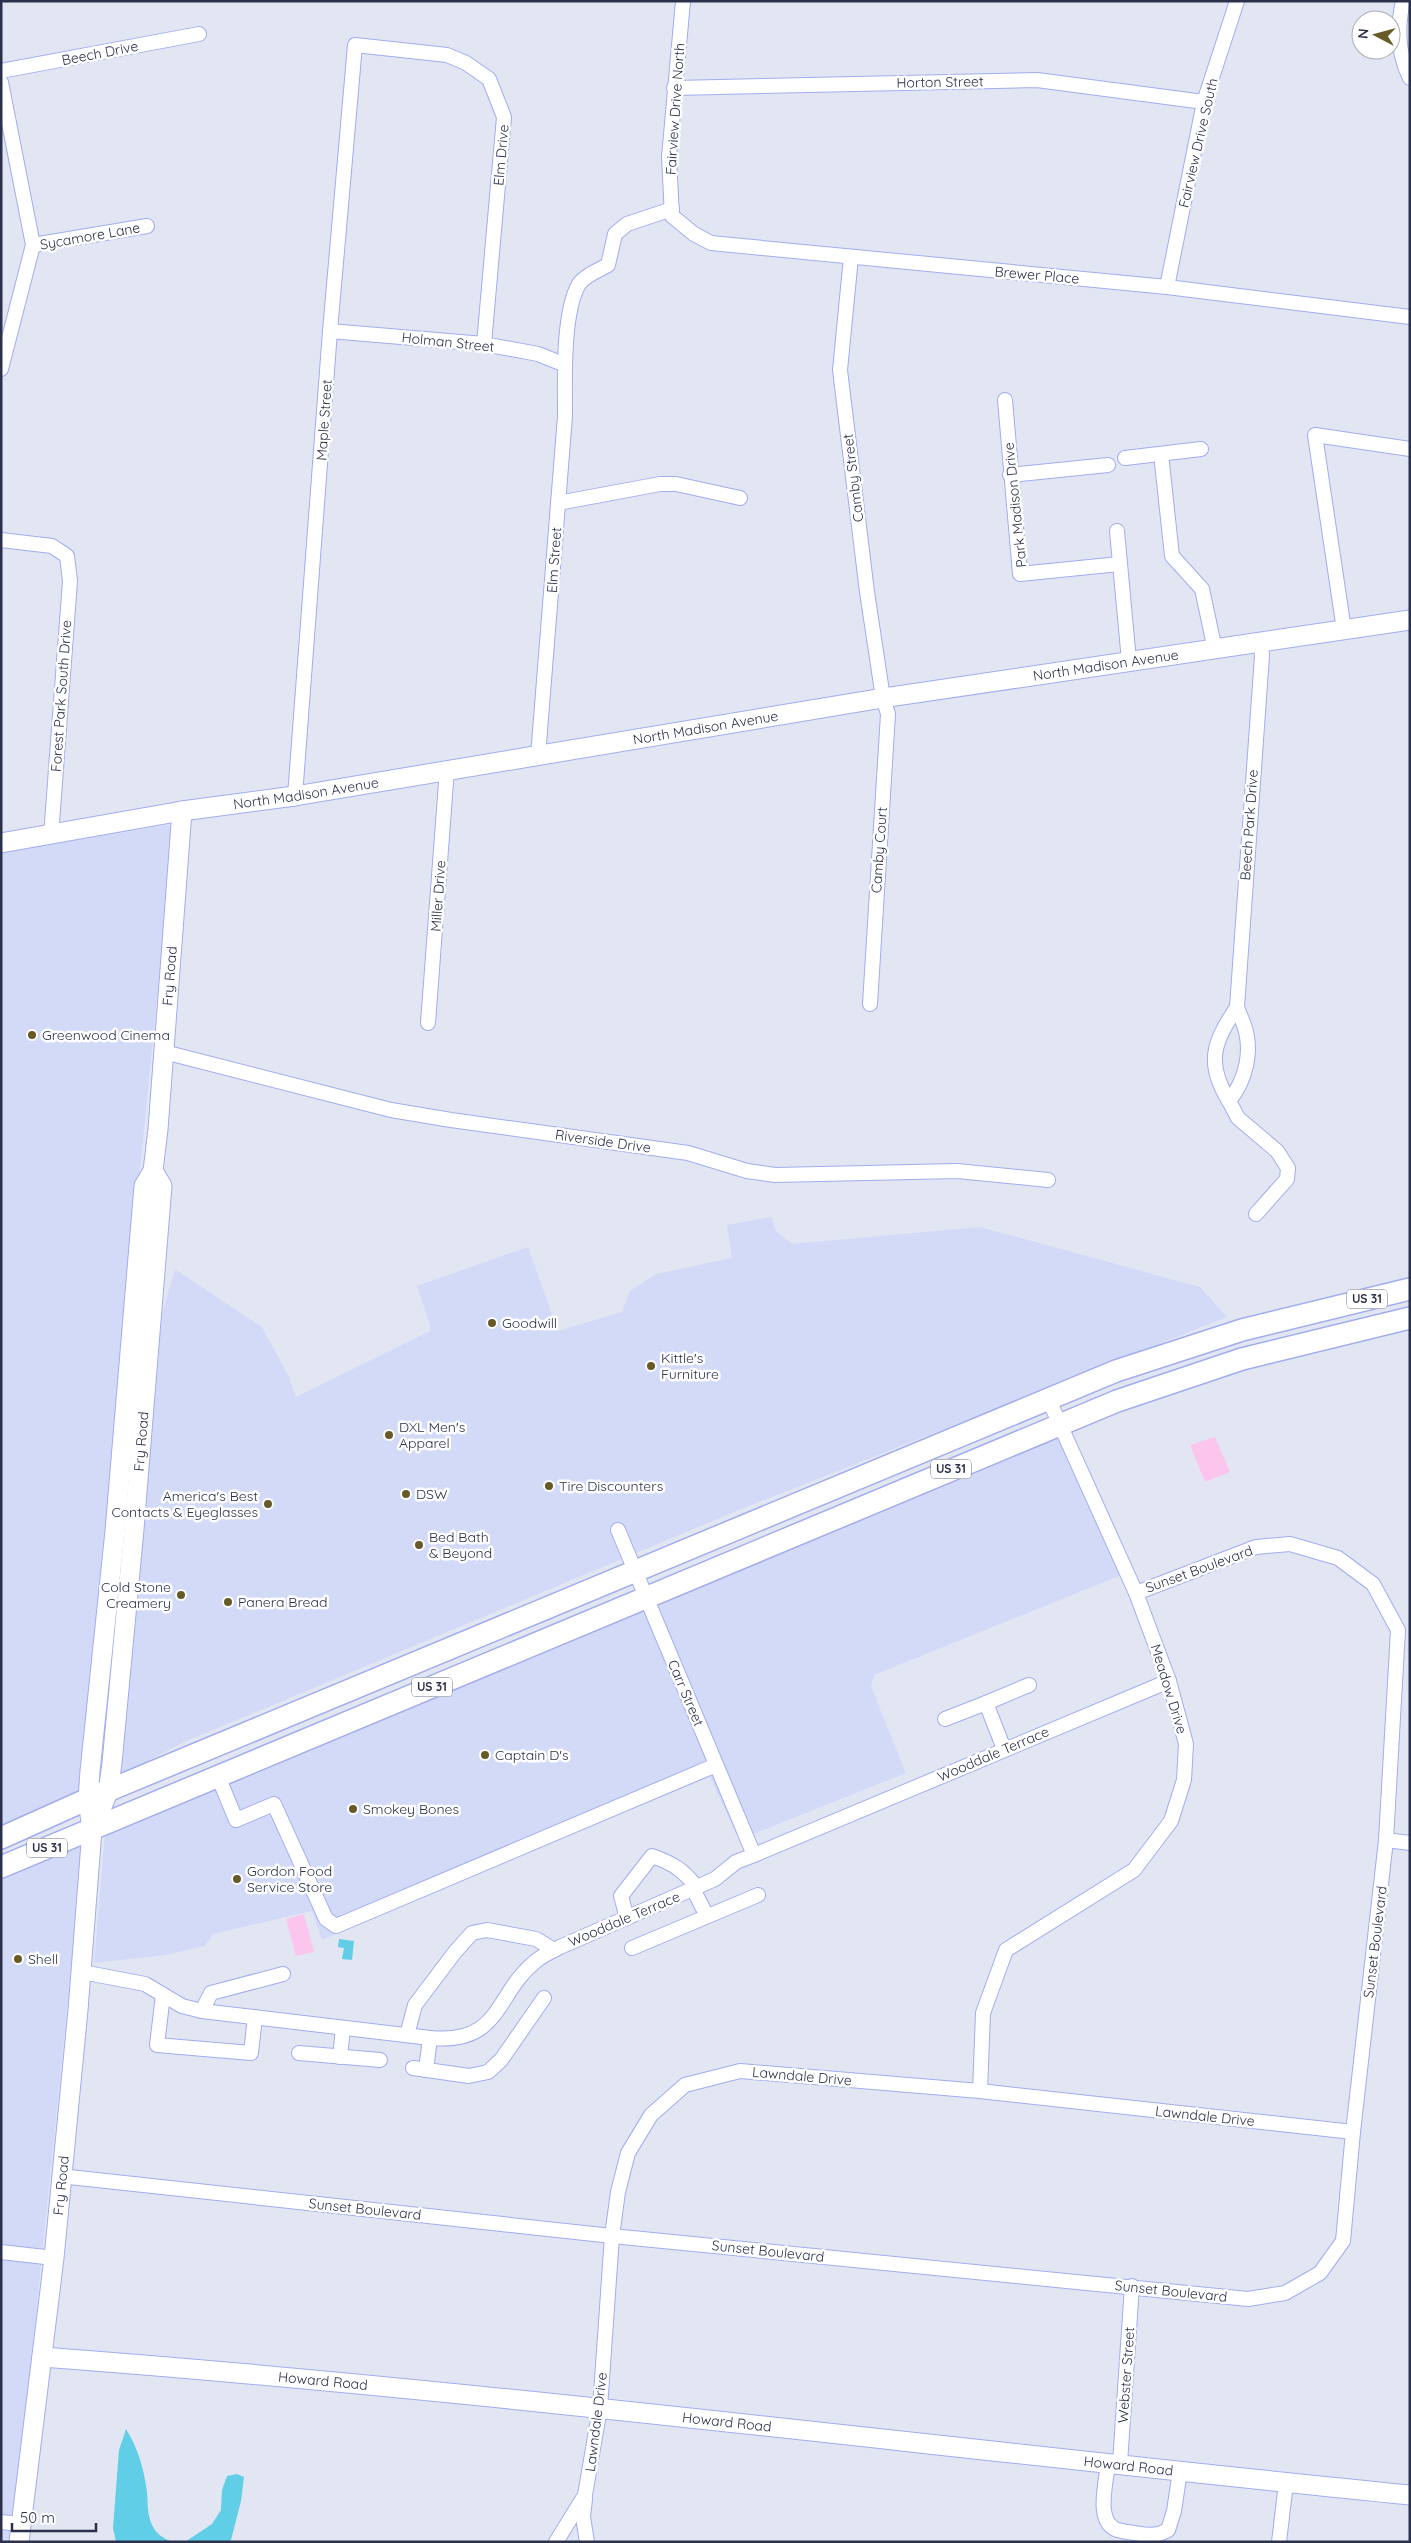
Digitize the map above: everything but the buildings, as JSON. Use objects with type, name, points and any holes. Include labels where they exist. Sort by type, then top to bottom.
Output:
[{"type":"main road","name":"US 31","points":[[1,1838],[88,1799],[1116,1371],[1242,1330],[1410,1289]]},
{"type":"main road","name":"US 31","points":[[1,1867],[1117,1401],[1261,1354],[1410,1318]]},
{"type":"street","name":"Fairview Drive North","points":[[672,213],[669,157],[683,1]]},
{"type":"street","name":"Fairview Drive South","points":[[1167,287],[1204,102],[1237,1]]},
{"type":"street","points":[[1403,1],[1399,20],[1402,62],[1410,78]]},
{"type":"street","name":"Beech Drive","points":[[1,71],[199,34]]},
{"type":"street","name":"Maple Street","points":[[296,796],[330,332],[355,45]]},
{"type":"street","name":"Elm Drive","points":[[355,45],[447,55],[466,63],[489,79],[504,117],[484,344]]},
{"type":"street","name":"Horton Street","points":[[674,88],[1037,80],[1204,102]]},
{"type":"street","points":[[1,82],[33,245],[1,369]]},
{"type":"street","name":"Brewer Place","points":[[672,213],[694,234],[711,243],[1167,287],[1410,317]]},
{"type":"street","name":"Elm Street","points":[[538,756],[565,416],[563,364],[574,296],[580,282],[608,265],[615,234],[626,224],[672,213]]},
{"type":"street","name":"Sycamore Lane","points":[[33,245],[146,226]]},
{"type":"street","name":"Camby Street","points":[[851,257],[840,370],[867,592],[883,698]]},
{"type":"street","name":"Holman Street","points":[[330,332],[484,344],[538,354],[563,364]]},
{"type":"street","name":"Park Madison Drive","points":[[1005,400],[1020,574],[1120,564]]},
{"type":"street","points":[[1344,630],[1315,435],[1410,448]]},
{"type":"street","points":[[1125,458],[1201,449]]},
{"type":"street","points":[[1161,454],[1172,556],[1202,589],[1215,650]]},
{"type":"street","points":[[1010,475],[1108,465]]},
{"type":"street","points":[[558,503],[660,484],[676,484],[740,498]]},
{"type":"street","points":[[1117,531],[1128,661]]},
{"type":"street","name":"Forest Park South Drive","points":[[1,540],[52,546],[67,556],[70,581],[50,836]]},
{"type":"street","name":"North Madison Avenue","points":[[1,843],[50,836],[182,811],[296,796],[448,769],[538,756],[883,698],[1410,620]]},
{"type":"street","name":"Beech Park Drive","points":[[1229,1101],[1245,1073],[1248,1049],[1245,1026],[1237,1007],[1262,656],[1261,643]]},
{"type":"street","name":"Camby Court","points":[[870,1004],[878,853],[886,776],[888,714],[883,698]]},
{"type":"street","name":"Miller Drive","points":[[428,1023],[448,769]]},
{"type":"street","name":"Fry Road","points":[[20,2533],[54,2258],[60,2176],[82,1972],[92,1830],[88,1799],[116,1530],[144,1186],[153,1171],[159,1113],[182,811]]},
{"type":"street","name":"Beech Park Drive","points":[[1237,1007],[1220,1033],[1213,1059],[1229,1101],[1238,1118],[1277,1151],[1288,1168],[1287,1180],[1256,1214]]},
{"type":"street","name":"Riverside Drive","points":[[164,1052],[390,1110],[688,1152],[759,1173],[776,1176],[957,1171],[1048,1180]]},
{"type":"street","name":"Fry Road","points":[[92,1830],[108,1792],[134,1529],[162,1186],[153,1171]]},
{"type":"street","name":"Meadow Drive","points":[[980,2091],[983,2013],[1006,1950],[1134,1870],[1172,1821],[1184,1780],[1186,1744],[1169,1681],[1136,1592],[1048,1398]]},
{"type":"street","name":"Carr Street","points":[[618,1530],[754,1855]]},
{"type":"street","name":"Sunset Boulevard","points":[[60,2176],[612,2236],[1132,2286],[1248,2299],[1285,2293],[1320,2273],[1344,2241],[1353,2132],[1386,1840],[1398,1630],[1373,1584],[1338,1558],[1290,1544],[1256,1547],[1136,1592]]},
{"type":"street","name":"Wooddale Terrace","points":[[82,1972],[145,1984],[182,2006],[202,2011],[430,2038],[452,2038],[476,2031],[496,2016],[520,1978],[536,1961],[554,1950],[715,1879],[736,1862],[1169,1681]]},
{"type":"street","points":[[945,1719],[1029,1686]]},
{"type":"street","points":[[986,1704],[1004,1749]]},
{"type":"street","points":[[218,1776],[236,1820],[274,1804],[326,1919],[336,1926],[716,1765]]},
{"type":"street","points":[[1386,1840],[1410,1843]]},
{"type":"street","points":[[627,1918],[621,1896],[652,1856],[672,1863],[685,1872],[695,1888],[707,1916]]},
{"type":"street","points":[[632,1948],[758,1895]]},
{"type":"street","points":[[407,2035],[415,2005],[455,1952],[472,1934],[487,1930],[536,1939],[554,1950]]},
{"type":"street","points":[[202,2011],[211,1993],[283,1974]]},
{"type":"street","points":[[163,1995],[157,2045],[251,2053],[255,2017]]},
{"type":"street","points":[[430,2038],[419,2069],[469,2076],[488,2072],[501,2060],[544,1998]]},
{"type":"street","points":[[340,2057],[343,2028]]},
{"type":"street","points":[[299,2053],[380,2060]]},
{"type":"street","name":"Lawndale Drive","points":[[586,2542],[583,2517],[600,2408],[612,2236],[618,2192],[628,2153],[651,2115],[685,2085],[740,2070],[980,2091],[1353,2132]]},
{"type":"street","points":[[1,2252],[54,2258]]},
{"type":"street","name":"Webster Street","points":[[1114,2463],[1132,2286]]},
{"type":"street","name":"Howard Road","points":[[42,2357],[152,2365],[600,2408],[1410,2495]]},
{"type":"street","points":[[1114,2463],[1104,2510],[1105,2518],[1115,2529],[1150,2536],[1160,2535],[1168,2530],[1174,2511],[1180,2471]]},
{"type":"street","points":[[1279,2542],[1286,2483]]},
{"type":"street","name":"Lawndale Drive","points":[[556,2542],[585,2496]]},
{"type":"street","points":[[1,2522],[20,2533]]},
{"type":"shaded area","points":[[174,824],[79,1794],[1,1826],[1,852]]},
{"type":"shaded area","points":[[771,1217],[776,1231],[792,1244],[980,1227],[1200,1287],[1227,1317],[739,1510],[182,1743],[118,1777],[162,1314],[175,1269],[262,1327],[288,1375],[296,1397],[430,1331],[430,1325],[417,1286],[528,1247],[558,1331],[622,1312],[630,1291],[656,1274],[732,1258],[727,1225]]},
{"type":"shaded area","points":[[1059,1435],[1124,1574],[874,1675],[871,1687],[906,1773],[756,1833],[736,1834],[710,1777],[479,1871],[322,1940],[312,1911],[213,1934],[205,1946],[166,1955],[94,1963],[105,1833]]},
{"type":"shaded area","points":[[1215,1437],[1230,1472],[1205,1482],[1190,1445]]},
{"type":"shaded area","points":[[84,1843],[13,2542],[1,2542],[1,1878]]},
{"type":"shaded area","points":[[304,1914],[314,1952],[296,1956],[286,1919]]},
{"type":"water","points":[[339,1939],[354,1941],[352,1960],[342,1959],[344,1948],[338,1947]]},
{"type":"water","points":[[126,2429],[137,2451],[142,2467],[151,2523],[159,2535],[174,2542],[116,2542],[113,2528],[119,2450]]},
{"type":"water","points":[[237,2474],[244,2477],[241,2501],[231,2540],[229,2542],[185,2542],[212,2524],[221,2510],[222,2490],[227,2476]]},
{"type":"place","name":"Greenwood Cinema","points":[[32,1035]]},
{"type":"place","name":"Goodwill","points":[[492,1323]]},
{"type":"place","name":"Kittle's Furniture","points":[[651,1366]]},
{"type":"place","name":"DXL Men's Apparel","points":[[389,1435]]},
{"type":"place","name":"Tire Discounters","points":[[549,1486]]},
{"type":"place","name":"DSW","points":[[406,1494]]},
{"type":"place","name":"America's Best Contacts & Eyeglasses","points":[[268,1504]]},
{"type":"place","name":"Bed Bath & Beyond","points":[[419,1545]]},
{"type":"place","name":"Cold Stone Creamery","points":[[181,1595]]},
{"type":"place","name":"Panera Bread","points":[[228,1602]]},
{"type":"place","name":"Captain D's","points":[[485,1755]]},
{"type":"place","name":"Smokey Bones","points":[[353,1809]]},
{"type":"place","name":"Gordon Food Service Store","points":[[237,1879]]},
{"type":"place","name":"Shell","points":[[18,1959]]}]
